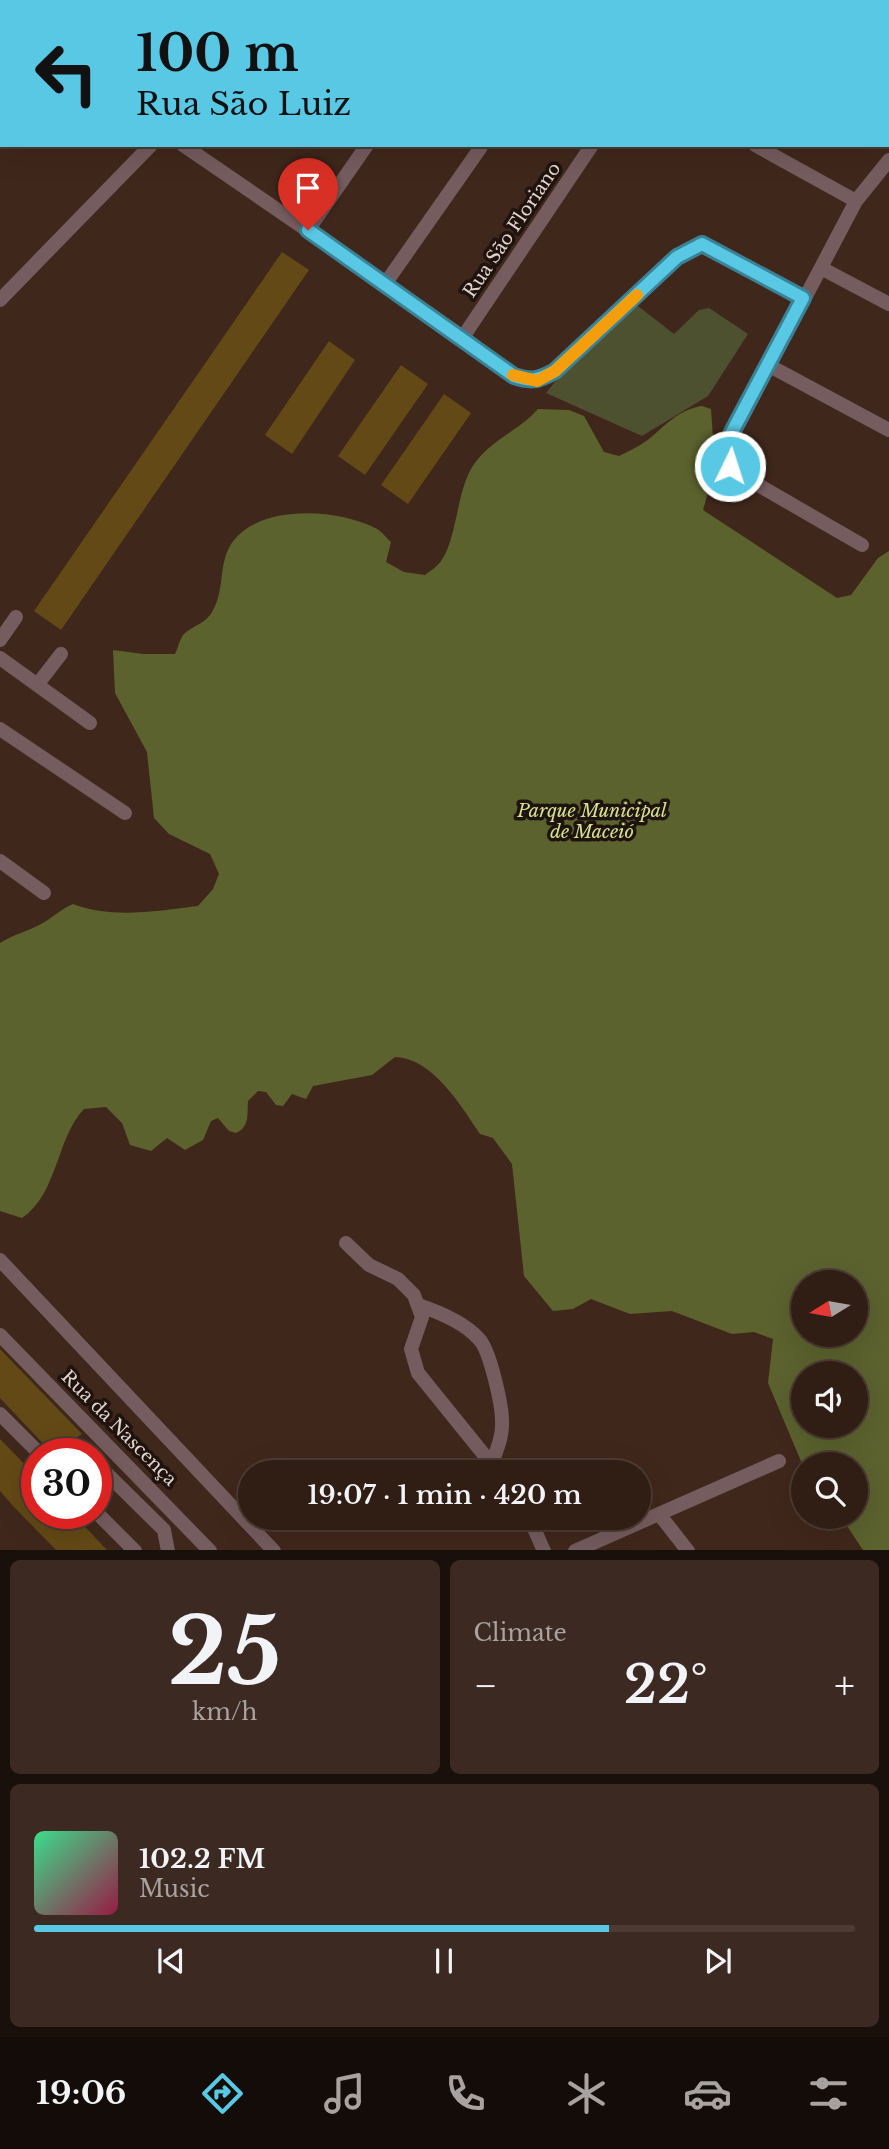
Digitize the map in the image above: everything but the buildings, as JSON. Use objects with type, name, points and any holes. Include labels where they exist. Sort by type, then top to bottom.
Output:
[{"type":"street","points":[[0,300],[148,147]]},
{"type":"street","points":[[186,147],[463,337],[514,376],[537,381],[571,357],[677,257],[702,244],[803,298]]},
{"type":"street","points":[[308,230],[366,147]]},
{"type":"street","points":[[386,284],[481,147]]},
{"type":"street","name":"Rua São Floriano","points":[[463,337],[591,147]]},
{"type":"street","points":[[759,147],[856,201]]},
{"type":"street","points":[[862,545],[734,471],[730,466],[728,444],[856,201],[889,160]]},
{"type":"street","points":[[821,268],[889,304]]},
{"type":"street","points":[[768,365],[889,430]]},
{"type":"street","points":[[0,640],[16,617]]},
{"type":"street","points":[[37,685],[61,654]]},
{"type":"street","points":[[0,658],[90,723]]},
{"type":"street","points":[[0,729],[125,813]]},
{"type":"street","points":[[0,861],[44,893]]},
{"type":"street","points":[[346,1243],[369,1265],[398,1279],[415,1295],[422,1317],[411,1349],[418,1373],[489,1460]]},
{"type":"street","points":[[0,1261],[274,1550]]},
{"type":"street","points":[[418,1305],[441,1313],[472,1332],[486,1350],[503,1419],[496,1460]]},
{"type":"street","name":"Rua da Nascença","points":[[0,1335],[210,1550]]},
{"type":"street","points":[[0,1414],[24,1438]]},
{"type":"street","points":[[585,1549],[779,1461]]},
{"type":"street","points":[[112,1479],[164,1530],[167,1550]]},
{"type":"street","points":[[659,1514],[688,1550]]},
{"type":"street","points":[[112,1527],[135,1550]]},
{"type":"street","points":[[535,1530],[544,1550]]},
{"type":"green space","points":[[634,303],[674,334],[699,310],[709,308],[748,334],[708,396],[642,436],[546,393],[568,366]]},
{"type":"green space","name":"Parque Municipal de Maceió","points":[[702,406],[711,409],[715,467],[703,510],[837,598],[851,595],[878,558],[889,551],[889,1550],[863,1550],[849,1529],[868,1529],[868,1452],[797,1452],[791,1438],[868,1438],[868,1361],[791,1361],[791,1438],[768,1383],[773,1339],[754,1332],[732,1334],[672,1311],[630,1314],[591,1299],[573,1309],[553,1311],[524,1276],[512,1164],[493,1138],[480,1134],[445,1085],[434,1074],[409,1059],[395,1057],[372,1075],[313,1086],[306,1099],[292,1094],[283,1106],[276,1105],[266,1092],[258,1091],[248,1101],[244,1127],[236,1133],[229,1131],[218,1118],[211,1121],[203,1140],[185,1150],[167,1138],[151,1151],[130,1145],[122,1123],[106,1107],[84,1109],[75,1121],[50,1181],[34,1208],[22,1218],[0,1211],[0,943],[43,923],[73,904],[119,913],[198,906],[213,889],[219,874],[210,854],[169,834],[154,818],[147,752],[115,693],[113,650],[175,654],[184,634],[212,612],[220,590],[226,556],[234,540],[247,528],[263,520],[302,513],[360,522],[377,529],[391,542],[386,562],[404,572],[425,575],[438,565],[446,552],[471,469],[485,451],[538,409],[569,410],[584,416],[604,452],[619,456],[646,442],[679,414]]},
{"type":"slow traffic","points":[[513,375],[537,381],[555,371],[637,295]]},
{"type":"route","points":[[308,230],[463,337],[514,376],[526,380],[537,381],[555,371],[677,257],[702,244],[803,298],[732,432],[728,444],[730,466]]}]
